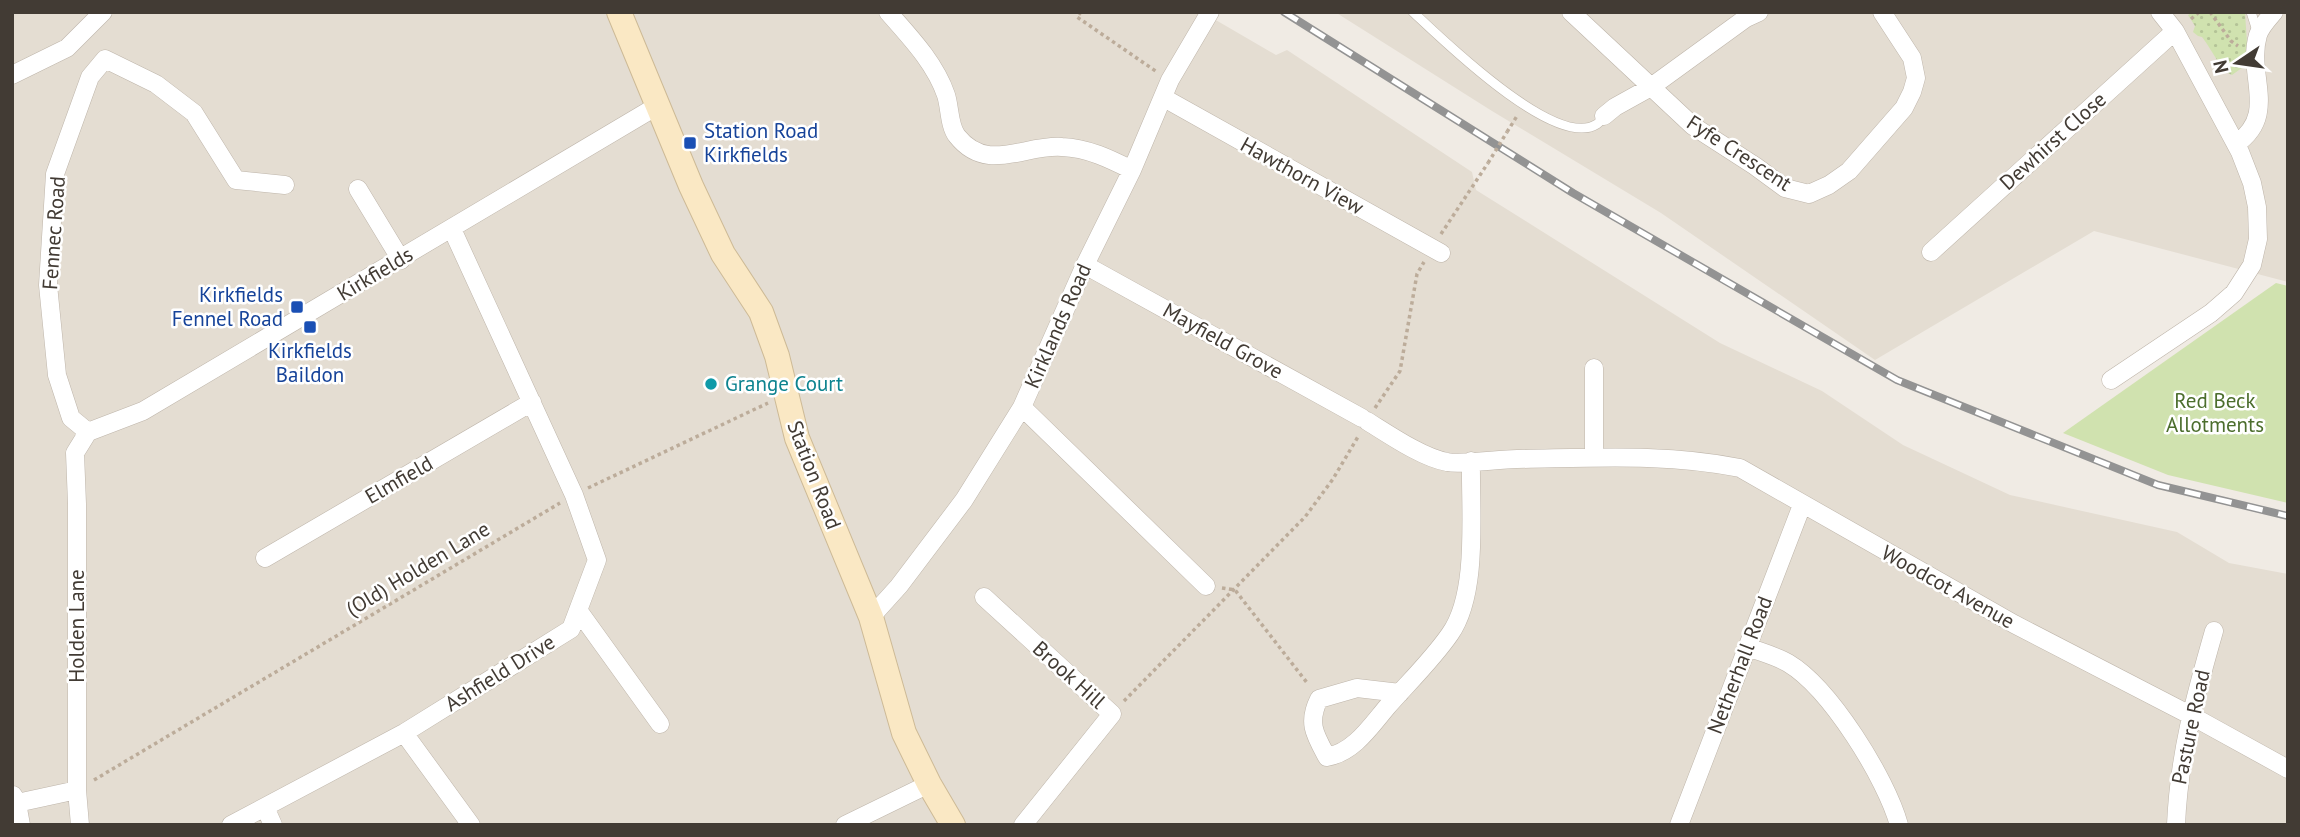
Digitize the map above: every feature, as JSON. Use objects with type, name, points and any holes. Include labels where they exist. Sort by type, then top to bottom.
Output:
[{"type":"street","points":[[12,75],[67,48],[103,12]]},
{"type":"street","name":"Station Road","points":[[619,12],[691,186],[723,254],[761,312],[777,356],[797,439],[871,617],[904,733],[953,825]]},
{"type":"street","points":[[888,12],[922,52],[946,94],[956,135],[973,149],[989,156],[1061,146],[1099,154],[1132,170]]},
{"type":"street","name":"Kirklands Road","points":[[871,617],[900,586],[964,500],[1022,407],[1167,89],[1210,12]]},
{"type":"street","name":"Fyfe Crescent","points":[[1571,12],[1693,126],[1785,188],[1809,194],[1829,185],[1849,171],[1904,108],[1912,92],[1916,78],[1912,58],[1882,12]]},
{"type":"street","points":[[1604,116],[1651,87],[1746,18],[1759,12]]},
{"type":"street","points":[[2111,380],[2211,313],[2234,293],[2252,265],[2258,239],[2257,207],[2252,183],[2236,144],[2175,31],[2160,12]]},
{"type":"street","points":[[2236,144],[2249,135],[2257,122],[2257,44],[2264,24],[2274,12]]},
{"type":"street","name":"Dewhirst Close","points":[[1931,251],[2175,31]]},
{"type":"street","name":"Fennec Road","points":[[88,432],[71,418],[57,375],[48,285],[55,174],[90,77],[105,59],[156,84],[194,113],[236,180],[285,185]]},
{"type":"street","name":"Hawthorn View","points":[[1167,89],[1439,252]]},
{"type":"street","name":"Kirkfields","points":[[88,432],[143,411],[657,106]]},
{"type":"street","points":[[358,189],[401,260]]},
{"type":"street","name":"Ashfield Drive","points":[[231,825],[404,733],[571,629],[597,560],[574,495],[452,229]]},
{"type":"street","name":"Mayfield Grove","points":[[1085,265],[1364,419]]},
{"type":"street","points":[[1594,368],[1594,457]]},
{"type":"street","name":"Elmfield","points":[[265,558],[532,402]]},
{"type":"street","points":[[1022,407],[1206,586]]},
{"type":"street","name":"Woodcot Avenue","points":[[1364,419],[1406,445],[1447,462],[1594,457],[1700,460],[1740,468],[2014,624],[2288,769]]},
{"type":"street","name":"Holden Lane","points":[[80,825],[77,790],[78,505],[75,453],[88,432]]},
{"type":"street","points":[[1400,693],[1357,688],[1319,699],[1312,713],[1315,736],[1327,765],[1355,743],[1400,693],[1451,633],[1464,606],[1469,583],[1471,461]]},
{"type":"street","name":"Netherhall Road","points":[[1679,825],[1802,505]]},
{"type":"street","name":"Brook Hill","points":[[984,597],[1112,714],[1023,825]]},
{"type":"street","points":[[578,610],[660,724]]},
{"type":"street","name":"Pasture Road","points":[[2176,825],[2178,786],[2190,715],[2214,631]]},
{"type":"street","points":[[1748,647],[1787,663],[1811,681],[1856,738],[1893,805],[1899,825]]},
{"type":"street","points":[[404,733],[471,825]]},
{"type":"street","points":[[845,825],[929,783]]},
{"type":"street","points":[[21,825],[15,798],[77,790]]},
{"type":"street","points":[[265,807],[273,825]]},
{"type":"lane","points":[[1413,12],[1496,87],[1525,105],[1568,127],[1596,125],[1604,116]]},
{"type":"lane","points":[[2252,12],[2257,44]]},
{"type":"path","points":[[1081,12],[1077,17],[1167,89]]},
{"type":"path","points":[[2190,19],[2199,12]]},
{"type":"path","points":[[2210,12],[2231,41],[2240,48],[2257,44]]},
{"type":"path","points":[[1112,714],[1306,517],[1333,480],[1364,419],[1400,371],[1417,274],[1439,252],[1488,163],[1525,105]]},
{"type":"path","name":"(Old) Holden Lane","points":[[77,790],[574,495],[785,395]]},
{"type":"path","points":[[1236,590],[1319,699]]},
{"type":"shaded area","points":[[12,12],[1202,12],[1276,55],[1287,50],[1472,172],[1476,190],[1720,343],[1822,391],[1903,445],[2010,495],[2177,532],[2229,563],[2288,574],[2288,825],[12,825]]},
{"type":"shaded area","points":[[1335,12],[2288,12],[2288,282],[2094,231],[1875,360],[1661,213]]},
{"type":"green space","points":[[2193,12],[2245,12],[2248,59],[2246,65],[2232,75],[2224,69],[2202,37],[2193,32],[2195,26],[2188,15]]},
{"type":"green space","name":"Red Beck Allotments","points":[[2276,283],[2288,286],[2288,503],[2168,475],[2063,433]]},
{"type":"railway","points":[[1284,12],[1573,193],[1897,380],[2158,485],[2288,516]]},
{"type":"place","name":"Station Road Kirkfields","points":[[690,143]]},
{"type":"place","name":"Kirkfields Fennel Road","points":[[297,307]]},
{"type":"place","name":"Kirkfields Baildon","points":[[310,327]]},
{"type":"place","name":"Grange Court","points":[[711,384]]}]
